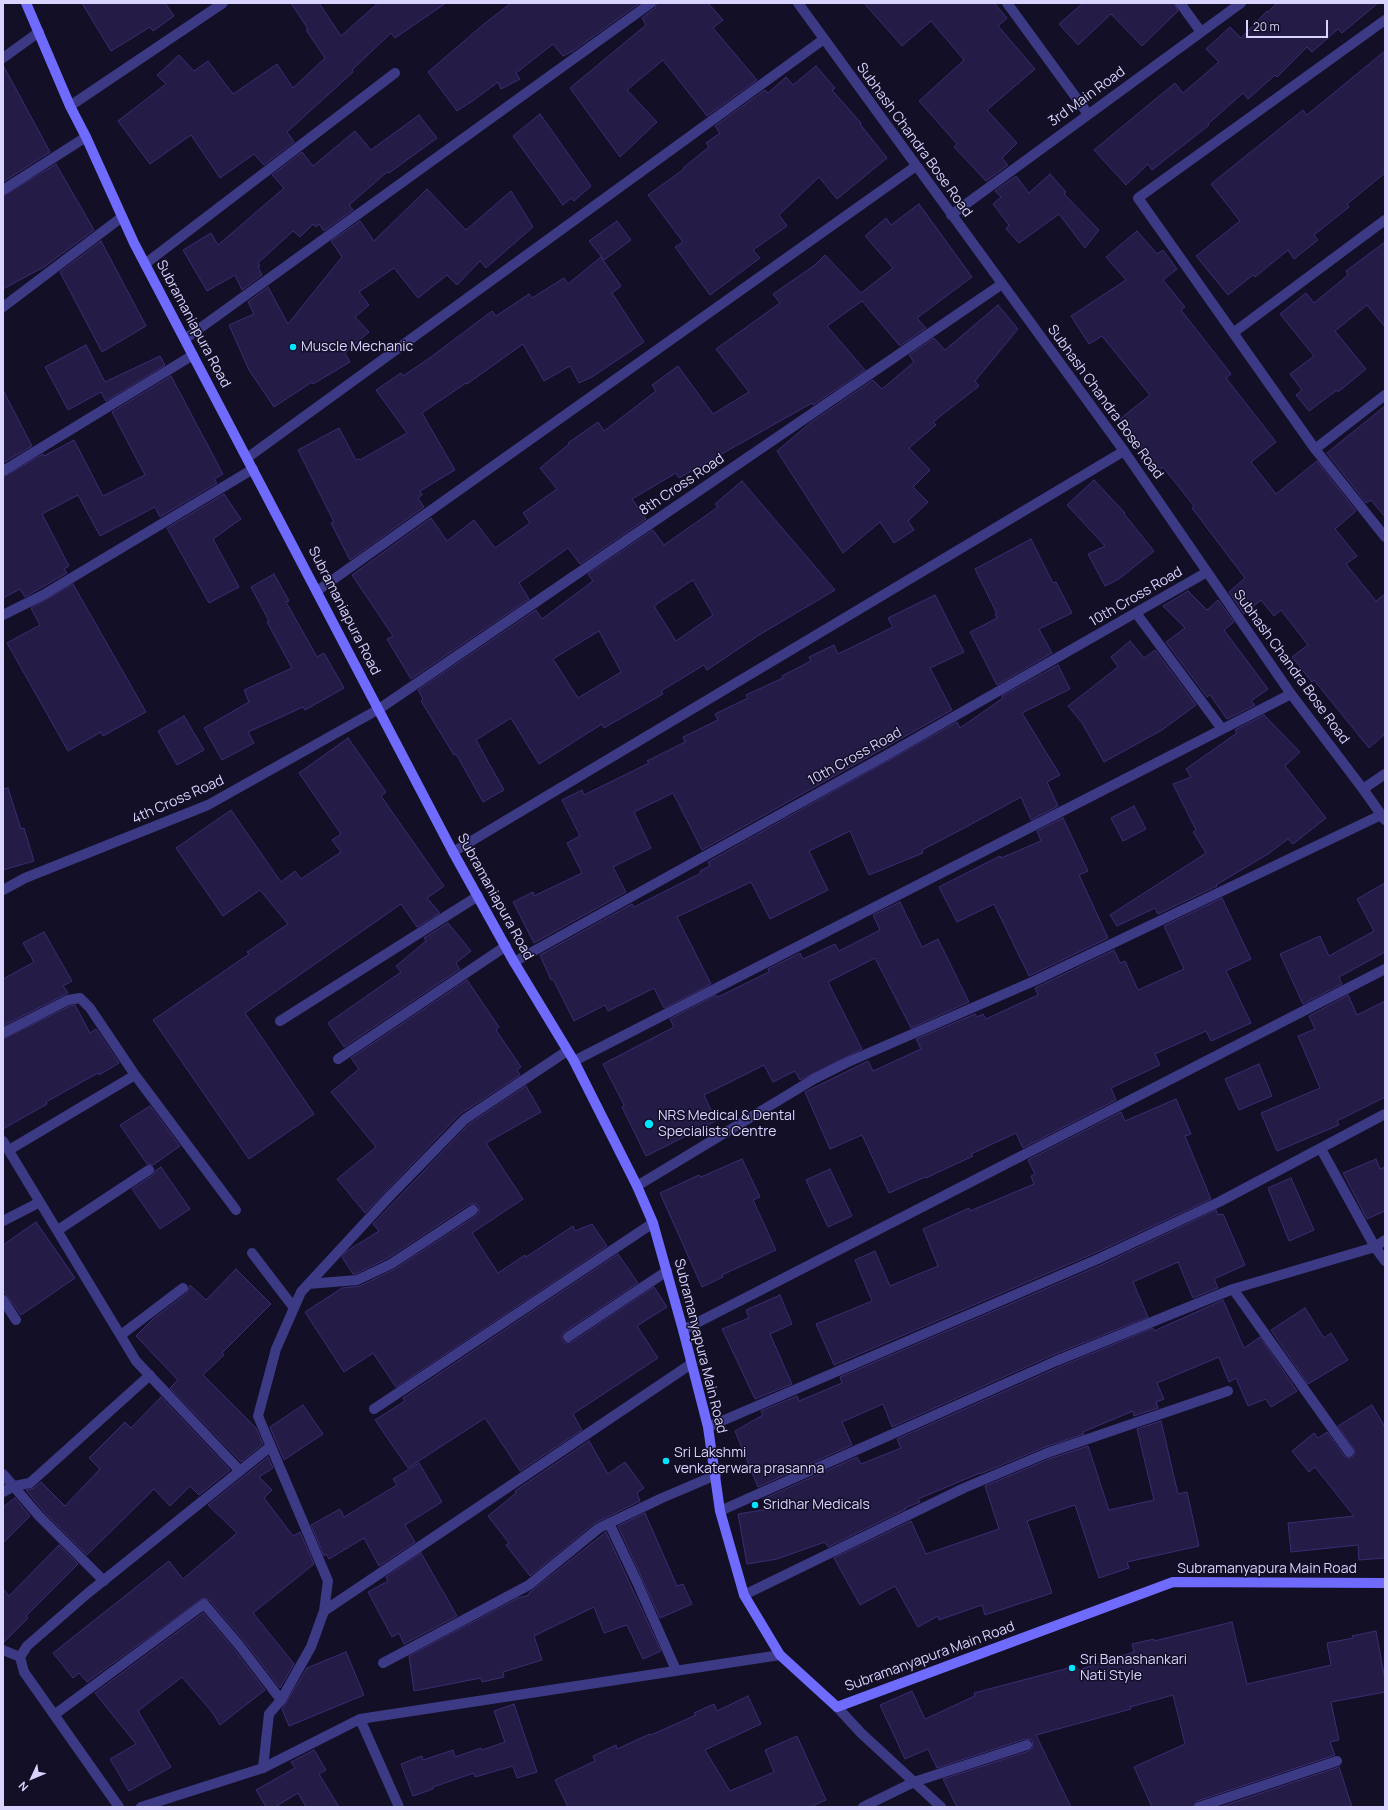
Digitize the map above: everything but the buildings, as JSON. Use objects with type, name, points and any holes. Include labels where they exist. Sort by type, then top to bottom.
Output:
[{"type":"main road","name":"Subramaniapura Road","points":[[26,3],[70,106],[145,264],[453,852],[514,962],[566,1051],[574,1061],[637,1186],[653,1223]]},
{"type":"main road","name":"Subramanyapura Main Road","points":[[653,1223],[708,1427],[720,1511],[744,1595],[780,1655],[837,1707],[1173,1582],[1385,1583]]},
{"type":"street","points":[[70,106],[224,3]]},
{"type":"street","points":[[185,339],[651,3]]},
{"type":"street","name":"Subhash Chandra Bose Road","points":[[798,3],[1124,451],[1291,694],[1363,789],[1383,818]]},
{"type":"street","points":[[1006,3],[1088,114]]},
{"type":"street","points":[[1180,3],[1201,32]]},
{"type":"street","name":"3rd Main Road","points":[[951,215],[1240,3]]},
{"type":"street","points":[[1385,20],[1138,198],[1315,449],[1385,537]]},
{"type":"street","points":[[3,58],[39,32]]},
{"type":"street","points":[[247,458],[824,39]]},
{"type":"street","points":[[145,264],[395,73]]},
{"type":"street","points":[[3,190],[86,137]]},
{"type":"street","points":[[317,591],[916,166]]},
{"type":"street","points":[[3,307],[122,217]]},
{"type":"street","points":[[1233,333],[1385,220]]},
{"type":"street","name":"8th Cross Road","points":[[378,709],[1002,284]]},
{"type":"street","points":[[3,471],[193,355]]},
{"type":"street","points":[[1315,449],[1385,395]]},
{"type":"street","points":[[453,852],[1124,451]]},
{"type":"street","points":[[3,615],[43,595],[253,469]]},
{"type":"street","name":"10th Cross Road","points":[[514,962],[886,756],[1207,572]]},
{"type":"street","points":[[1136,613],[1222,729]]},
{"type":"street","points":[[574,1061],[1291,694]]},
{"type":"street","name":"4th Cross Road","points":[[3,890],[25,878],[208,805],[378,709]]},
{"type":"street","points":[[1363,789],[1385,774]]},
{"type":"street","points":[[637,1186],[814,1079],[848,1062],[1034,981],[1383,818]]},
{"type":"street","points":[[280,1021],[478,896]]},
{"type":"street","points":[[338,1059],[506,946]]},
{"type":"street","points":[[683,1330],[1385,969]]},
{"type":"street","points":[[3,1033],[68,1000],[80,998],[90,1008],[135,1075],[236,1210]]},
{"type":"street","points":[[263,1768],[269,1714],[281,1700],[312,1647],[324,1611],[328,1581],[258,1416],[276,1349],[301,1292],[386,1200],[465,1119],[566,1051]]},
{"type":"street","points":[[9,1150],[135,1075]]},
{"type":"street","points":[[708,1427],[1098,1259],[1219,1202],[1385,1114]]},
{"type":"street","points":[[3,1141],[136,1361],[240,1471]]},
{"type":"street","points":[[1321,1149],[1375,1247],[1385,1261]]},
{"type":"street","points":[[58,1230],[149,1170]]},
{"type":"street","points":[[3,1221],[40,1202]]},
{"type":"street","points":[[308,1284],[357,1280],[391,1264],[473,1210]]},
{"type":"street","points":[[374,1410],[653,1223]]},
{"type":"street","points":[[720,1511],[1056,1362],[1233,1290],[1375,1247],[1385,1240]]},
{"type":"street","points":[[252,1253],[294,1308]]},
{"type":"street","points":[[568,1337],[667,1271]]},
{"type":"street","points":[[121,1335],[183,1288]]},
{"type":"street","points":[[1233,1290],[1349,1452]]},
{"type":"street","points":[[3,1300],[16,1320]]},
{"type":"street","points":[[324,1611],[691,1364]]},
{"type":"street","points":[[3,1492],[14,1486],[30,1483],[150,1375]]},
{"type":"street","points":[[744,1595],[964,1488],[1047,1454],[1228,1391]]},
{"type":"street","points":[[119,1807],[24,1672],[20,1657],[27,1646],[104,1581],[271,1446]]},
{"type":"street","points":[[3,1474],[39,1516],[104,1581]]},
{"type":"street","points":[[383,1663],[529,1585],[599,1528],[716,1475]]},
{"type":"street","points":[[609,1523],[676,1670]]},
{"type":"street","points":[[54,1715],[204,1604],[239,1645],[281,1700]]},
{"type":"street","points":[[3,1650],[20,1657]]},
{"type":"street","points":[[148,1806],[263,1768],[360,1719],[780,1655]]},
{"type":"street","points":[[837,1707],[861,1733],[941,1807]]},
{"type":"street","points":[[360,1719],[399,1807]]},
{"type":"street","points":[[863,1807],[914,1782],[1027,1746]]},
{"type":"street","points":[[1199,1807],[1337,1761]]},
{"type":"place","name":"Muscle Mechanic","points":[[293,347]]},
{"type":"place","name":"NRS Medical & Dental Specialists Centre","points":[[649,1124]]},
{"type":"place","name":"Sri Lakshmi venkaterwara prasanna","points":[[666,1461]]},
{"type":"place","name":"Sridhar Medicals","points":[[755,1505]]},
{"type":"place","name":"Sri Banashankari Nati Style","points":[[1072,1668]]}]
